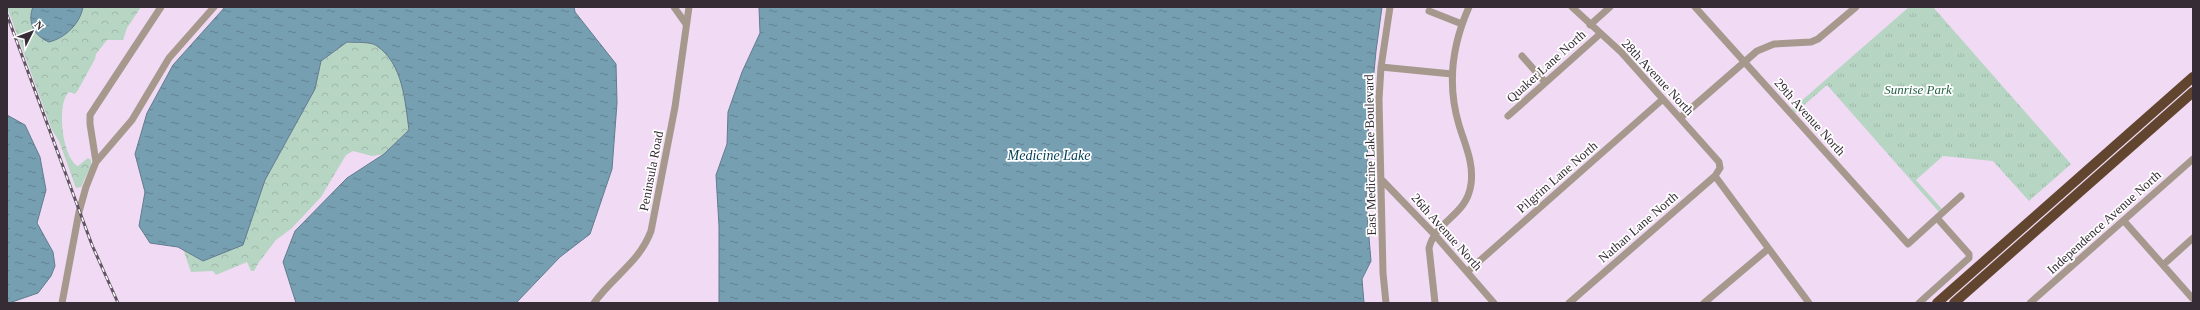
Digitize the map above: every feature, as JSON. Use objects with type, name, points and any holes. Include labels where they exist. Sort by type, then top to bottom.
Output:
[{"type":"highway","points":[[1937,303],[2193,77]]},
{"type":"highway","points":[[1954,303],[2193,92]]},
{"type":"street","points":[[96,162],[90,115],[161,7]]},
{"type":"street","points":[[62,303],[79,212],[86,187],[96,162],[132,120],[169,58],[214,7]]},
{"type":"street","points":[[674,7],[686,24]]},
{"type":"street","name":"Peninsula Road","points":[[594,303],[606,288],[636,259],[645,246],[651,231],[675,108],[689,7]]},
{"type":"street","name":"East Medicine Lake Boulevard","points":[[1386,303],[1383,273],[1379,99],[1381,67],[1390,7]]},
{"type":"street","points":[[1435,303],[1429,248],[1434,234],[1459,210],[1468,196],[1471,185],[1471,165],[1456,114],[1452,74],[1455,48],[1469,7]]},
{"type":"street","name":"28th Avenue North","points":[[1572,7],[1620,52],[1719,162],[1720,168]]},
{"type":"street","name":"Quaker Lane North","points":[[1590,25],[1610,7]]},
{"type":"street","name":"29th Avenue North","points":[[1695,7],[1908,244],[1937,218]]},
{"type":"street","points":[[1680,118],[1757,51],[1769,46],[1818,39],[1856,7]]},
{"type":"street","points":[[1430,11],[1462,24]]},
{"type":"street","name":"Quaker Lane North","points":[[1508,116],[1600,34]]},
{"type":"street","points":[[1522,56],[1545,82]]},
{"type":"street","points":[[1381,67],[1452,74]]},
{"type":"street","name":"Pilgrim Lane North","points":[[1467,272],[1663,99]]},
{"type":"street","name":"Independence Avenue North","points":[[2030,303],[2193,159]]},
{"type":"street","name":"Nathan Lane North","points":[[1569,303],[1715,176],[1720,168]]},
{"type":"street","points":[[1715,176],[1809,303]]},
{"type":"street","name":"26th Avenue North","points":[[1381,179],[1434,234],[1494,303]]},
{"type":"street","points":[[1919,303],[1968,261],[1969,254],[1937,218],[1961,196]]},
{"type":"street","points":[[2124,221],[2193,299]]},
{"type":"street","points":[[2163,265],[2193,238]]},
{"type":"street","points":[[1704,303],[1768,249]]},
{"type":"green space","points":[[7,7],[33,7],[32,25],[39,36],[66,33],[79,18],[83,7],[141,7],[127,28],[123,40],[107,40],[96,54],[95,59],[78,90],[75,94],[69,92],[65,98],[62,118],[68,153],[72,161],[78,166],[88,158],[91,160],[91,166],[81,187],[76,188],[59,141],[52,130]]},
{"type":"green space","name":"Sunrise Park","points":[[1909,7],[1933,7],[2071,164],[2029,201],[1993,161],[1943,156],[1916,180],[1942,209],[1939,212],[1827,85],[1795,113],[1792,109]]},
{"type":"green space","points":[[347,42],[374,44],[386,54],[393,63],[402,84],[409,130],[384,154],[372,156],[353,151],[346,155],[321,197],[292,228],[276,240],[254,271],[251,271],[247,262],[216,275],[213,271],[191,272],[183,249],[203,261],[243,245],[265,180],[315,89],[321,61]]},
{"type":"water","points":[[33,7],[83,7],[79,19],[71,29],[61,37],[49,42],[39,36],[33,28],[31,23],[31,13]]},
{"type":"water","points":[[225,7],[574,7],[575,12],[616,64],[617,103],[612,169],[590,234],[560,257],[516,303],[296,303],[283,262],[295,231],[347,178],[384,154],[409,130],[401,84],[392,63],[386,54],[374,44],[347,42],[321,61],[315,89],[265,180],[243,245],[203,261],[178,247],[150,243],[139,226],[145,192],[135,154],[147,113],[173,65]]},
{"type":"water","name":"Medicine Lake","points":[[759,7],[1382,7],[1368,134],[1366,203],[1371,261],[1362,279],[1364,303],[719,303],[719,226],[716,175],[727,144],[728,112],[742,72],[760,33]]},
{"type":"water","points":[[7,115],[25,125],[40,157],[46,190],[37,223],[53,252],[55,266],[51,276],[38,293],[9,303],[7,303]]},
{"type":"railway","points":[[7,15],[92,245],[118,303]]}]
